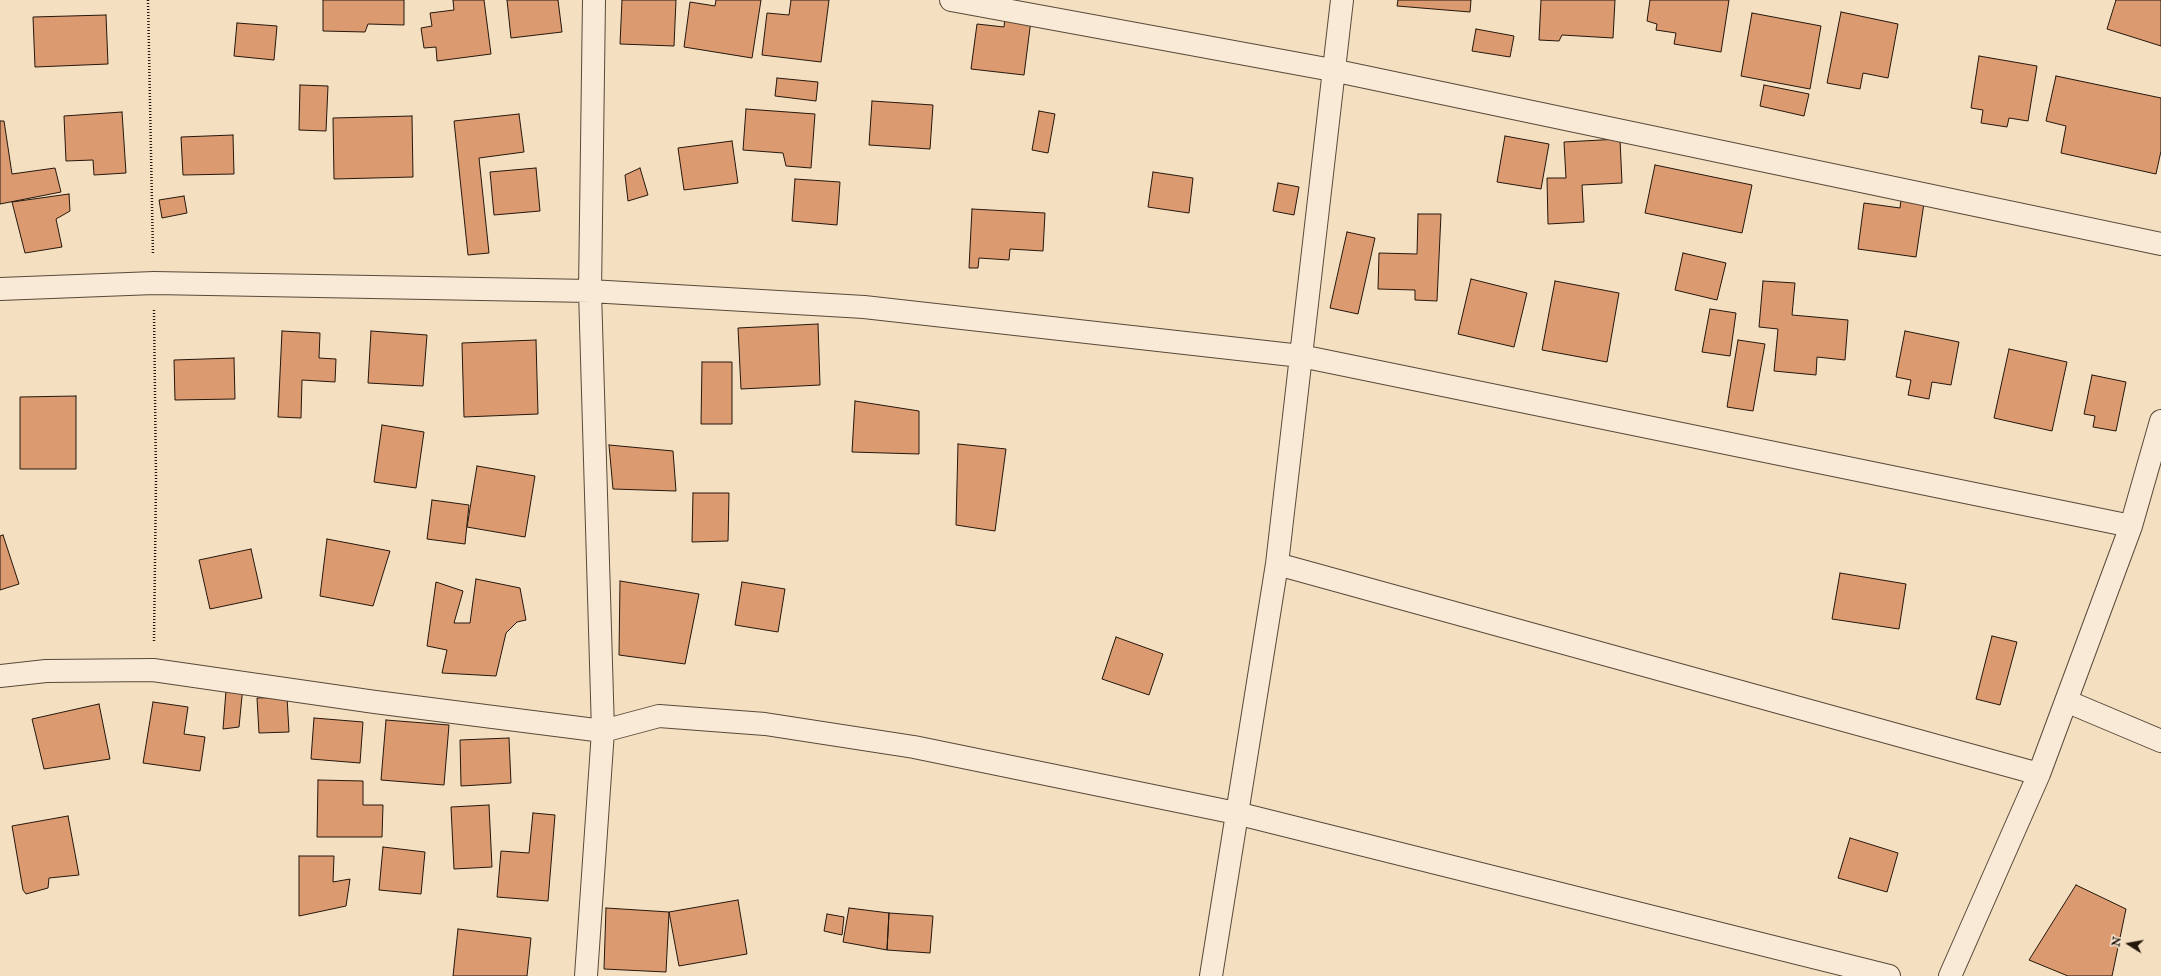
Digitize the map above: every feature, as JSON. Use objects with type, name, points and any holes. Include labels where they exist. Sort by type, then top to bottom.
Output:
[{"type":"street","points":[[586,976],[603,731],[590,291],[594,0]]},
{"type":"street","points":[[952,0],[1332,70],[2161,244]]},
{"type":"street","points":[[1211,976],[1277,564],[1332,70],[1342,0]]},
{"type":"street","points":[[0,289],[154,283],[590,291],[864,307],[1301,356],[2131,526]]},
{"type":"street","points":[[1950,976],[2040,774],[2131,526],[2161,420]]},
{"type":"street","points":[[1277,564],[2040,774]]},
{"type":"street","points":[[0,676],[46,671],[153,670],[375,702],[603,731],[660,716],[765,724],[914,747],[1236,813],[1889,976]]},
{"type":"street","points":[[2066,701],[2161,741]]},
{"type":"path","points":[[148,0],[154,283],[156,479],[153,670]]},
{"type":"building","points":[[323,0],[404,0],[404,25],[368,24],[365,32],[323,31]]},
{"type":"building","points":[[453,0],[484,0],[491,54],[437,61],[436,47],[424,48],[421,28],[432,26],[430,13],[454,10]]},
{"type":"building","points":[[507,0],[558,0],[562,32],[511,38]]},
{"type":"building","points":[[622,0],[676,0],[674,46],[620,44]]},
{"type":"building","points":[[716,0],[761,0],[752,58],[684,47],[690,2],[715,6]]},
{"type":"building","points":[[791,0],[829,0],[821,62],[762,55],[767,13],[789,15]]},
{"type":"building","points":[[1398,0],[1471,0],[1470,12],[1397,6]]},
{"type":"building","points":[[1541,0],[1615,0],[1613,38],[1562,35],[1559,41],[1539,40]]},
{"type":"building","points":[[1650,0],[1729,0],[1721,52],[1674,44],[1676,33],[1656,30],[1657,24],[1647,21]]},
{"type":"building","points":[[2116,0],[2161,0],[2161,46],[2107,29]]},
{"type":"building","points":[[1841,12],[1898,24],[1888,78],[1863,73],[1860,89],[1827,83]]},
{"type":"building","points":[[1752,13],[1821,26],[1810,89],[1741,76]]},
{"type":"building","points":[[106,15],[108,64],[35,67],[33,17]]},
{"type":"building","points":[[1005,17],[1031,20],[1024,75],[971,69],[977,24],[1004,27]]},
{"type":"building","points":[[237,23],[277,26],[274,60],[234,56]]},
{"type":"building","points":[[1476,29],[1514,36],[1510,57],[1472,51]]},
{"type":"building","points":[[1979,56],[2037,66],[2028,121],[2009,118],[2007,127],[1981,123],[1983,110],[1971,108]]},
{"type":"building","points":[[2056,76],[2161,98],[2161,151],[2156,174],[2061,153],[2066,126],[2046,121]]},
{"type":"building","points":[[777,78],[818,82],[816,101],[775,96]]},
{"type":"building","points":[[300,85],[328,86],[326,131],[299,130]]},
{"type":"building","points":[[1764,85],[1809,94],[1804,116],[1760,106]]},
{"type":"building","points":[[872,101],[933,105],[930,149],[869,145]]},
{"type":"building","points":[[746,109],[815,114],[811,168],[786,166],[783,153],[743,150]]},
{"type":"building","points":[[1039,111],[1055,114],[1048,153],[1032,150]]},
{"type":"building","points":[[122,112],[126,173],[94,175],[93,160],[66,161],[64,116]]},
{"type":"building","points":[[519,114],[524,152],[479,158],[489,253],[468,255],[454,121]]},
{"type":"building","points":[[412,116],[413,177],[334,179],[333,118]]},
{"type":"building","points":[[0,121],[4,121],[12,174],[55,168],[61,192],[0,204]]},
{"type":"building","points":[[233,135],[234,174],[183,175],[181,137]]},
{"type":"building","points":[[1505,136],[1549,144],[1541,189],[1497,182]]},
{"type":"building","points":[[1620,139],[1622,183],[1582,185],[1584,222],[1548,224],[1547,178],[1566,178],[1564,142]]},
{"type":"building","points":[[732,141],[738,183],[684,190],[678,148]]},
{"type":"building","points":[[1655,165],[1752,185],[1742,233],[1645,213]]},
{"type":"building","points":[[536,168],[540,211],[494,215],[490,172]]},
{"type":"building","points":[[640,168],[648,195],[628,201],[625,175]]},
{"type":"building","points":[[1153,172],[1193,178],[1189,213],[1148,207]]},
{"type":"building","points":[[795,179],[840,182],[837,225],[792,221]]},
{"type":"building","points":[[1278,183],[1299,187],[1294,215],[1273,211]]},
{"type":"building","points":[[69,194],[70,211],[56,219],[62,247],[25,253],[12,202]]},
{"type":"building","points":[[184,196],[187,213],[162,218],[159,200]]},
{"type":"building","points":[[1901,200],[1924,203],[1916,257],[1858,249],[1864,203],[1900,208]]},
{"type":"building","points":[[972,209],[1045,213],[1043,251],[1010,249],[1009,260],[979,258],[978,268],[969,268]]},
{"type":"building","points":[[1418,214],[1441,214],[1437,301],[1415,300],[1415,290],[1378,289],[1379,253],[1417,254]]},
{"type":"building","points":[[1347,232],[1375,238],[1358,314],[1330,308]]},
{"type":"building","points":[[1683,253],[1726,263],[1717,300],[1675,290]]},
{"type":"building","points":[[1471,279],[1527,293],[1514,347],[1458,334]]},
{"type":"building","points":[[1555,281],[1619,293],[1607,362],[1542,350]]},
{"type":"building","points":[[1763,281],[1795,283],[1792,315],[1848,320],[1845,360],[1817,357],[1816,375],[1774,371],[1778,329],[1759,327]]},
{"type":"building","points":[[1710,309],[1736,313],[1730,356],[1702,352]]},
{"type":"building","points":[[818,324],[820,385],[741,389],[738,328]]},
{"type":"building","points":[[282,331],[320,333],[319,358],[336,359],[335,382],[302,380],[301,418],[278,417]]},
{"type":"building","points":[[371,331],[427,335],[423,386],[368,383]]},
{"type":"building","points":[[1905,331],[1959,342],[1951,385],[1932,382],[1929,399],[1908,395],[1911,380],[1896,377]]},
{"type":"building","points":[[536,340],[538,414],[464,417],[462,343]]},
{"type":"building","points":[[1738,340],[1765,344],[1753,411],[1727,407]]},
{"type":"building","points":[[2009,349],[2067,362],[2052,431],[1994,418]]},
{"type":"building","points":[[234,358],[235,399],[175,400],[174,360]]},
{"type":"building","points":[[702,362],[732,362],[732,424],[701,424]]},
{"type":"building","points":[[2092,375],[2126,382],[2116,431],[2093,427],[2095,416],[2084,414]]},
{"type":"building","points":[[76,396],[76,469],[20,469],[20,397]]},
{"type":"building","points":[[855,401],[919,411],[919,454],[852,452]]},
{"type":"building","points":[[382,425],[424,432],[416,488],[374,482]]},
{"type":"building","points":[[958,444],[1006,449],[995,531],[956,525]]},
{"type":"building","points":[[609,445],[673,451],[676,491],[613,489]]},
{"type":"building","points":[[477,466],[535,476],[525,537],[467,527]]},
{"type":"building","points":[[693,493],[729,493],[728,541],[692,542]]},
{"type":"building","points":[[432,500],[469,505],[465,544],[427,539]]},
{"type":"building","points":[[3,535],[19,584],[0,590],[0,536]]},
{"type":"building","points":[[327,539],[390,551],[373,606],[320,596]]},
{"type":"building","points":[[251,549],[262,598],[210,609],[199,560]]},
{"type":"building","points":[[1840,573],[1906,584],[1899,629],[1832,619]]},
{"type":"building","points":[[476,579],[520,588],[526,620],[517,622],[506,633],[496,676],[442,673],[447,650],[427,646],[436,582],[463,591],[454,623],[470,623]]},
{"type":"building","points":[[620,581],[699,594],[685,664],[619,655]]},
{"type":"building","points":[[742,582],[785,589],[778,632],[735,625]]},
{"type":"building","points":[[1992,636],[2017,642],[2000,705],[1976,699]]},
{"type":"building","points":[[1116,637],[1163,654],[1149,695],[1102,679]]},
{"type":"building","points":[[227,678],[243,686],[239,727],[223,729]]},
{"type":"building","points":[[287,697],[289,732],[259,733],[257,698]]},
{"type":"building","points":[[153,702],[188,707],[184,734],[205,737],[200,771],[143,763]]},
{"type":"building","points":[[99,704],[110,759],[44,769],[32,719]]},
{"type":"building","points":[[314,718],[363,722],[360,763],[311,759]]},
{"type":"building","points":[[386,720],[449,725],[444,785],[381,780]]},
{"type":"building","points":[[509,738],[511,783],[461,786],[460,740]]},
{"type":"building","points":[[318,780],[363,781],[363,805],[383,805],[382,837],[317,837]]},
{"type":"building","points":[[489,805],[492,867],[454,869],[451,807]]},
{"type":"building","points":[[533,813],[555,815],[548,901],[497,897],[501,851],[529,853]]},
{"type":"building","points":[[68,816],[79,875],[49,878],[48,888],[26,894],[23,890],[12,826]]},
{"type":"building","points":[[1850,838],[1898,853],[1887,892],[1838,878]]},
{"type":"building","points":[[383,847],[425,852],[421,894],[379,890]]},
{"type":"building","points":[[299,856],[334,856],[333,882],[350,879],[346,906],[299,916]]},
{"type":"building","points":[[2076,885],[2126,909],[2112,976],[2068,976],[2029,960]]},
{"type":"building","points":[[738,900],[747,954],[679,966],[669,912]]},
{"type":"building","points":[[606,908],[669,912],[666,972],[604,969]]},
{"type":"building","points":[[849,908],[889,913],[887,950],[843,942]]},
{"type":"building","points":[[889,913],[933,916],[930,953],[887,950]]},
{"type":"building","points":[[827,914],[844,917],[842,935],[824,931]]},
{"type":"building","points":[[458,929],[531,938],[527,976],[453,976]]}]
